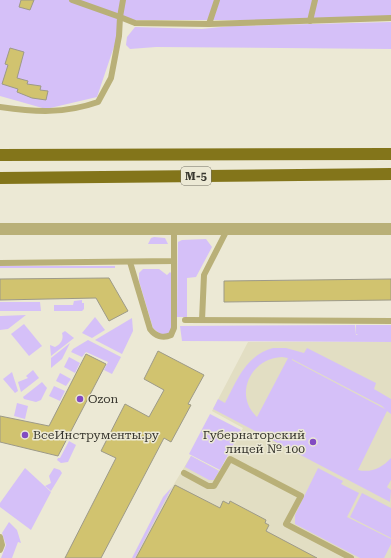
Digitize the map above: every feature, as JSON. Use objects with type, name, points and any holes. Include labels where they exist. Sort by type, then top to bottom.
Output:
[{"type":"highway","name":"М-5","points":[[0,155],[391,154]]},
{"type":"highway","name":"М-5","points":[[0,178],[391,174]]},
{"type":"street","points":[[0,229],[391,229]]},
{"type":"lane","points":[[72,0],[135,23],[209,24],[391,18]]},
{"type":"lane","points":[[0,107],[29,111],[60,111],[79,109],[98,102],[111,78],[119,36],[123,0]]},
{"type":"lane","points":[[209,24],[217,0]]},
{"type":"lane","points":[[310,21],[315,0]]},
{"type":"lane","points":[[202,320],[204,275],[228,228]]},
{"type":"lane","points":[[130,262],[150,329],[154,334],[165,337],[171,335],[174,328],[174,229]]},
{"type":"lane","points":[[0,263],[174,261]]},
{"type":"lane","points":[[185,320],[391,321]]},
{"type":"lane","points":[[184,473],[208,486],[214,486],[230,459],[301,496],[286,524],[351,558]]},
{"type":"lane","points":[[0,537],[2,545],[0,550]]},
{"type":"shaded area","points":[[0,0],[391,0],[391,20],[123,20],[97,97],[46,109],[0,96]]},
{"type":"shaded area","points":[[391,22],[391,49],[156,47],[130,49],[126,45],[127,37],[135,27],[202,29],[231,26]]},
{"type":"shaded area","points":[[151,238],[165,238],[168,244],[148,244]]},
{"type":"shaded area","points":[[206,239],[212,247],[196,277],[187,278],[187,317],[177,317],[178,242],[182,240]]},
{"type":"shaded area","points":[[0,266],[115,266],[115,268],[0,268]]},
{"type":"shaded area","points":[[143,269],[159,269],[167,275],[170,272],[171,273],[171,330],[168,334],[160,334],[153,328],[139,281],[139,273]]},
{"type":"shaded area","points":[[82,300],[82,303],[84,303],[84,309],[82,311],[54,311],[54,305],[73,305],[74,301]]},
{"type":"shaded area","points":[[0,302],[40,302],[41,311],[0,311]]},
{"type":"shaded area","points":[[26,315],[8,329],[0,330],[0,316]]},
{"type":"shaded area","points":[[95,317],[105,330],[92,338],[82,333]]},
{"type":"shaded area","points":[[132,318],[133,331],[122,354],[95,340]]},
{"type":"shaded area","points":[[24,324],[42,346],[29,356],[11,334]]},
{"type":"shaded area","points":[[355,325],[356,335],[358,335],[356,334],[356,325],[391,325],[391,342],[182,341],[180,326]]},
{"type":"shaded area","points":[[65,331],[74,338],[51,356],[50,345],[55,347],[59,344],[62,341],[62,333]]},
{"type":"shaded area","points":[[88,340],[121,357],[112,374],[104,370],[108,362],[86,352],[82,357],[71,352],[73,349]]},
{"type":"shaded area","name":"Губернаторский лицей № 100","points":[[248,342],[391,342],[391,558],[134,558],[165,499],[191,456],[220,471],[243,428],[212,411]]},
{"type":"shaded area","points":[[70,343],[62,359],[51,368],[51,358]]},
{"type":"shaded area","points":[[273,348],[286,348],[304,353],[307,348],[376,383],[374,389],[391,399],[391,414],[387,411],[358,470],[367,471],[376,469],[384,465],[391,458],[391,480],[387,487],[391,490],[390,502],[213,409],[218,399],[225,403],[238,377],[249,362],[264,351]],"holes":[[[282,357],[288,358],[257,417],[250,408],[246,398],[246,389],[249,379],[254,371],[262,364],[271,359]],[[292,360],[382,406],[385,409]]]},
{"type":"shaded area","points":[[69,357],[80,363],[75,373],[64,367]]},
{"type":"shaded area","points":[[33,370],[39,378],[21,392],[18,382],[28,378],[26,376]]},
{"type":"shaded area","points":[[12,372],[18,391],[15,393],[3,379]]},
{"type":"shaded area","points":[[60,373],[71,379],[66,386],[56,381]]},
{"type":"shaded area","points":[[42,382],[47,388],[41,400],[36,402],[24,399],[23,397]]},
{"type":"shaded area","points":[[54,386],[65,391],[60,401],[49,396]]},
{"type":"shaded area","points":[[17,403],[28,406],[25,419],[14,416]]},
{"type":"shaded area","points":[[210,414],[241,430],[220,470],[189,454]]},
{"type":"shaded area","points":[[69,441],[76,445],[68,462],[61,463],[57,460],[60,458]]},
{"type":"shaded area","points":[[191,456],[219,471],[214,480],[209,480],[185,467]]},
{"type":"shaded area","points":[[25,468],[51,492],[31,530],[0,507],[0,503]]},
{"type":"shaded area","points":[[54,468],[60,470],[62,473],[51,491],[45,486],[51,483],[49,476]]},
{"type":"shaded area","points":[[318,468],[343,481],[341,484],[359,493],[347,517],[391,539],[391,544],[384,558],[360,558],[295,524],[295,515]]},
{"type":"shaded area","points":[[172,487],[135,558],[132,558],[163,497]]},
{"type":"shaded area","points":[[362,493],[391,508],[391,538],[350,517]]},
{"type":"shaded area","points":[[9,522],[17,530],[21,543],[18,542],[12,558],[1,558],[6,545],[2,533]]},
{"type":"building","points":[[21,0],[34,0],[30,10],[19,7]]},
{"type":"building","points":[[10,48],[24,52],[17,78],[28,81],[27,84],[41,86],[40,90],[48,91],[46,100],[32,98],[17,92],[18,89],[2,84],[8,65],[5,64]]},
{"type":"building","points":[[109,278],[128,311],[109,321],[96,298],[0,300],[0,279]]},
{"type":"building","points":[[391,279],[391,300],[224,302],[224,281]]},
{"type":"building","points":[[158,351],[204,375],[188,404],[191,405],[171,442],[164,438],[101,558],[65,558],[116,458],[101,451],[125,404],[149,417],[164,390],[144,379]]},
{"type":"building","points":[[86,354],[106,364],[58,456],[0,442],[0,416],[49,426]]},
{"type":"building","points":[[175,485],[220,508],[223,501],[229,504],[230,501],[266,520],[265,523],[269,525],[266,531],[317,558],[136,558]]},
{"type":"place","name":"Ozon","points":[[80,399]]},
{"type":"place","name":"ВсеИнструменты.ру","points":[[25,435]]},
{"type":"place","name":"Губернаторский лицей № 100","points":[[313,442]]}]
